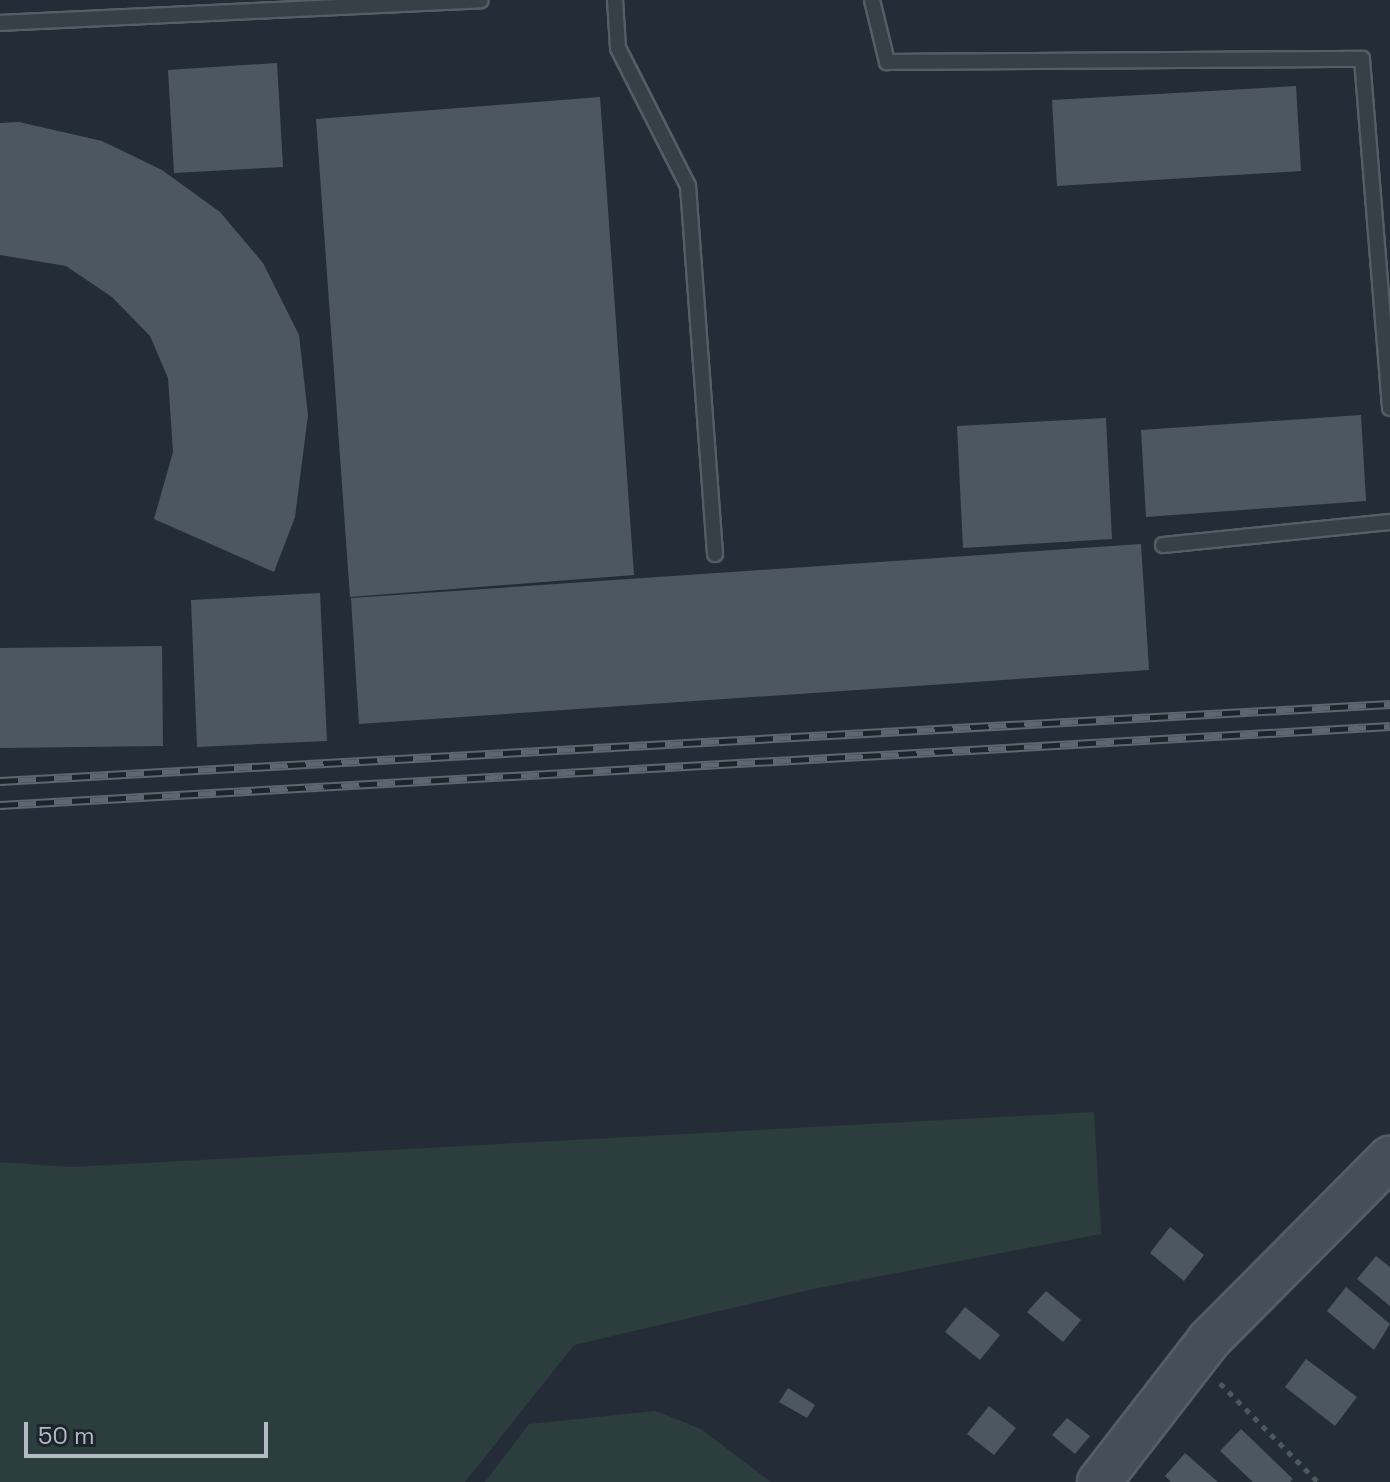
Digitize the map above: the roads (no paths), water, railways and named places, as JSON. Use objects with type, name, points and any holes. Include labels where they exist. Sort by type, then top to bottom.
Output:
[{"type":"street","points":[[1099,1482],[1195,1358],[1390,1158]]},
{"type":"lane","points":[[0,23],[480,0]]},
{"type":"lane","points":[[615,0],[618,48],[688,186],[715,554]]},
{"type":"lane","points":[[872,0],[887,62],[1362,59],[1390,408]]},
{"type":"lane","points":[[1163,545],[1390,522]]},
{"type":"railway","points":[[0,781],[1390,704]]},
{"type":"railway","points":[[0,805],[1390,726]]}]
